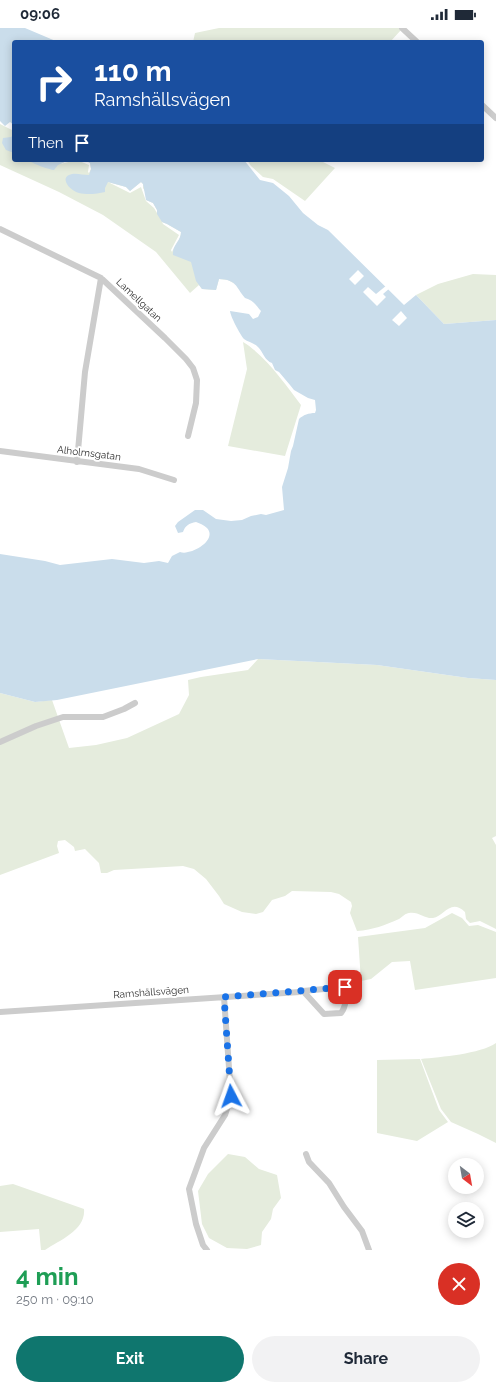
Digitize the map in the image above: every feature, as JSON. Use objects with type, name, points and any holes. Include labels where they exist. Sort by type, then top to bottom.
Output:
[{"type":"street","points":[[402,28],[415,40]]},
{"type":"street","points":[[484,107],[496,118]]},
{"type":"street","name":"Lamellgatan","points":[[1,231],[101,278],[165,338],[193,368],[197,380],[196,403],[188,436]]},
{"type":"street","points":[[77,462],[85,372],[101,278]]},
{"type":"street","name":"Alholmsgatan","points":[[0,451],[139,469],[174,480]]},
{"type":"street","points":[[0,742],[36,726],[63,717],[103,717],[135,703]]},
{"type":"street","name":"Ramshällsvägen","points":[[0,1012],[224,997],[345,987],[346,992],[343,1010],[341,1013],[324,1014],[303,991]]},
{"type":"street","points":[[207,1250],[202,1245],[189,1189],[204,1148],[225,1115],[231,1096],[224,997]]},
{"type":"street","points":[[306,1154],[309,1162],[329,1183],[344,1207],[362,1231],[369,1250]]},
{"type":"green space","points":[[219,28],[399,28],[401,30],[392,40],[193,40],[195,33]]},
{"type":"green space","points":[[0,124],[12,130],[12,162],[64,162],[60,164],[68,162],[82,162],[89,165],[89,173],[91,169],[90,163],[88,162],[132,162],[235,284],[228,280],[219,279],[216,290],[202,289],[199,285],[190,293],[156,252],[103,215],[59,192],[0,165]],"holes":[[[108,182],[126,187],[130,191],[141,182],[146,193],[146,200],[153,203],[157,213],[146,201],[141,187],[130,193]],[[162,222],[181,232],[172,252],[171,250],[179,235]]]},
{"type":"green space","points":[[248,162],[323,162],[335,168],[305,201],[273,179],[263,177]]},
{"type":"green space","points":[[473,274],[496,275],[496,320],[444,324],[416,295],[438,284]]},
{"type":"green space","points":[[243,342],[267,362],[301,405],[285,456],[228,446],[247,369]]},
{"type":"green space","points":[[258,659],[377,665],[468,678],[496,680],[496,836],[492,838],[496,845],[496,929],[480,921],[470,923],[466,919],[465,912],[460,908],[451,907],[437,917],[430,918],[415,913],[408,913],[399,919],[384,925],[368,930],[357,931],[350,913],[352,906],[351,902],[339,894],[331,892],[292,891],[285,896],[272,900],[263,912],[256,914],[242,912],[224,904],[206,879],[194,869],[183,866],[114,870],[107,873],[101,873],[99,863],[85,849],[75,851],[74,847],[65,840],[58,841],[57,846],[59,853],[0,875],[0,693],[35,702],[52,700],[69,748],[96,745],[127,738],[179,714],[189,695],[188,680],[248,670]]},
{"type":"green space","points":[[452,913],[462,918],[469,926],[478,925],[496,932],[496,978],[415,990],[410,961],[392,962],[371,979],[361,981],[358,937],[425,928]]},
{"type":"green space","points":[[496,1043],[496,1143],[451,1122],[441,1109],[421,1059],[471,1052],[489,1047]]},
{"type":"green space","points":[[420,1059],[439,1110],[448,1122],[417,1141],[377,1133],[377,1060]]},
{"type":"green space","points":[[228,1154],[245,1157],[259,1169],[277,1175],[281,1198],[273,1209],[271,1219],[262,1232],[261,1245],[247,1249],[227,1248],[209,1238],[202,1224],[198,1191],[208,1174]]},
{"type":"green space","points":[[13,1184],[84,1209],[84,1216],[81,1223],[71,1234],[45,1250],[41,1250],[39,1229],[0,1232],[0,1186]]},
{"type":"water","points":[[0,28],[25,28],[53,40],[12,40],[12,124],[10,122],[5,126],[0,121]]},
{"type":"water","points":[[12,136],[12,152],[6,150],[2,143],[3,138]]},
{"type":"water","points":[[31,162],[65,162],[58,165],[54,170]]},
{"type":"water","points":[[88,162],[246,162],[260,180],[273,183],[289,196],[303,213],[318,225],[328,230],[404,305],[416,295],[444,324],[496,320],[496,680],[468,678],[377,665],[258,659],[57,700],[35,702],[0,693],[0,554],[45,561],[60,565],[112,559],[144,563],[159,561],[168,563],[172,556],[180,552],[190,552],[202,546],[209,537],[207,528],[196,522],[188,525],[183,532],[178,533],[175,526],[178,522],[195,510],[203,510],[216,519],[231,521],[242,520],[251,516],[261,514],[266,515],[284,510],[282,487],[288,468],[299,419],[306,414],[315,413],[316,410],[315,400],[308,398],[294,390],[279,372],[275,370],[272,363],[266,358],[258,347],[244,339],[238,330],[230,311],[249,314],[253,319],[258,317],[261,311],[256,305],[245,298],[235,284],[229,281],[219,279],[216,290],[202,289],[196,281],[191,262],[173,255],[174,248],[180,238],[181,232],[162,222],[153,203],[146,200],[143,184],[141,182],[130,191],[126,187],[108,182],[105,192],[92,194],[79,193],[69,187],[66,178],[72,174],[89,175],[91,169],[90,163]]},
{"type":"pier","points":[[358,270],[364,276],[355,285],[349,279]]},
{"type":"pier","points":[[387,285],[390,288],[383,294],[386,297],[377,306],[363,292],[368,287],[376,294]]},
{"type":"pier","points":[[401,311],[407,318],[399,326],[392,320]]},
{"type":"route","points":[[231,1096],[224,997],[300,992],[345,987]]}]
